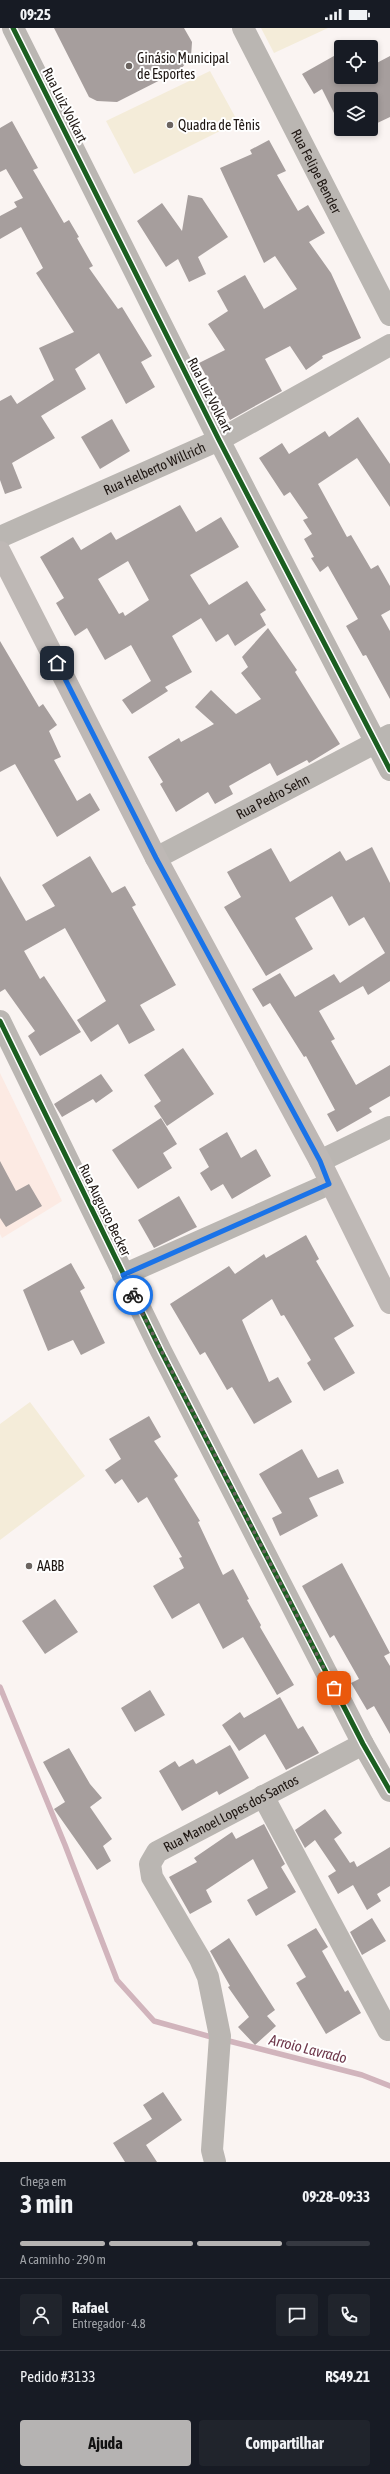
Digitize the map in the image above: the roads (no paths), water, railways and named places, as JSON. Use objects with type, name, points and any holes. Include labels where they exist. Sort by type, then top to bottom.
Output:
[{"type":"main road","points":[[0,552],[156,858],[320,1161],[329,1184],[390,1303]]},
{"type":"street","name":"Rua Luiz Volkart","points":[[13,28],[219,440],[383,739],[390,770]]},
{"type":"street","name":"Rua Felipe Bender","points":[[243,28],[390,315]]},
{"type":"street","name":"Rua Helberto Willrich","points":[[0,537],[219,440],[390,345]]},
{"type":"street","name":"Rua Pedro Sehn","points":[[156,858],[383,739]]},
{"type":"street","name":"Rua Augusto Becker","points":[[0,1023],[123,1275],[363,1744],[390,1790]]},
{"type":"street","points":[[320,1161],[390,1127]]},
{"type":"street","points":[[123,1275],[329,1184]]},
{"type":"street","name":"Rua Manoel Lopes dos Santos","points":[[216,2162],[212,2150],[220,2036],[208,1977],[200,1959],[152,1877],[150,1864],[157,1852],[363,1744]]},
{"type":"street","points":[[263,1796],[388,2030]]},
{"type":"waterway","points":[[0,1687],[65,1845],[117,1980],[154,2021],[215,2038]]},
{"type":"waterway","name":"Arroio Lavrado","points":[[225,2040],[362,2075],[390,2086]]},
{"type":"place","name":"Ginásio Municipal de Esportes","points":[[129,66]]},
{"type":"place","name":"Quadra de Tênis","points":[[170,125]]},
{"type":"place","name":"AABB","points":[[29,1566]]}]
